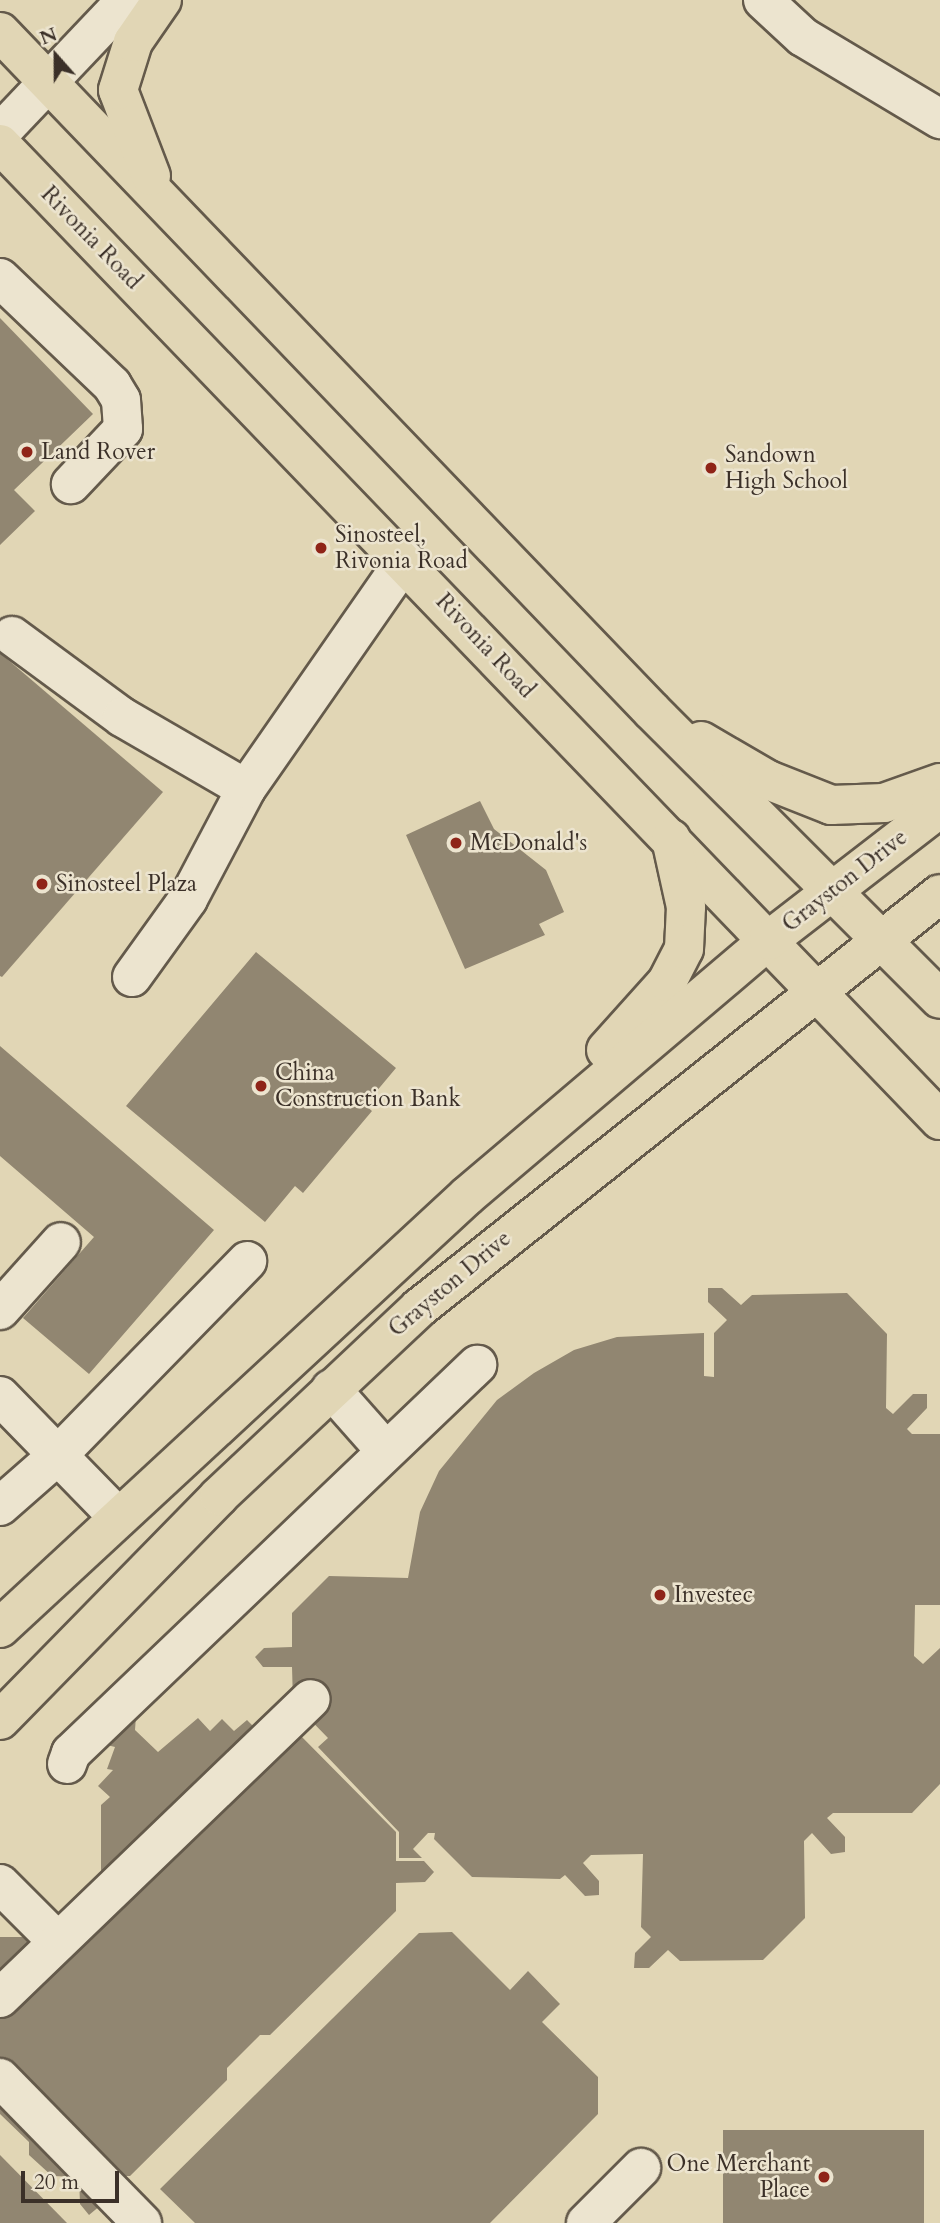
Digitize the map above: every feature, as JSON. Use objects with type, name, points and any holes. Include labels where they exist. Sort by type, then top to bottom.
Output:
[{"type":"main road","points":[[161,198],[118,90],[133,42],[162,0]]},
{"type":"main road","points":[[0,32],[652,710],[940,999]]},
{"type":"main road","name":"Rivonia Road","points":[[0,144],[405,560],[572,740],[671,837],[940,1120]]},
{"type":"main road","points":[[652,710],[768,780],[831,805],[884,803],[940,783]]},
{"type":"main road","name":"Grayston Drive","points":[[0,1628],[467,1196],[769,940],[940,808]]},
{"type":"main road","points":[[467,1196],[640,1013],[676,967],[686,941],[687,916],[671,837]]},
{"type":"main road","name":"Grayston Drive","points":[[0,1720],[331,1389],[475,1260],[819,992],[940,894]]},
{"type":"street","points":[[0,133],[47,80],[126,0]]},
{"type":"street","points":[[763,0],[803,37],[940,119]]},
{"type":"street","points":[[0,278],[111,385],[121,400],[123,429],[71,484]]},
{"type":"street","points":[[132,977],[188,899],[246,789],[405,560]]},
{"type":"street","points":[[12,636],[122,717],[246,789]]},
{"type":"street","points":[[0,1310],[61,1242]]},
{"type":"street","points":[[0,1506],[58,1455],[247,1261]]},
{"type":"street","points":[[67,1763],[71,1753],[477,1365]]},
{"type":"street","points":[[331,1389],[386,1450]]},
{"type":"street","points":[[0,1396],[119,1518]]},
{"type":"street","points":[[0,1998],[311,1699]]},
{"type":"street","points":[[0,1884],[57,1941]]},
{"type":"street","points":[[0,2078],[142,2223]]},
{"type":"street","points":[[586,2223],[641,2168]]},
{"type":"building","name":"Land Rover","points":[[0,318],[93,414],[14,490],[35,511],[0,545]]},
{"type":"building","name":"Sinosteel Plaza","points":[[0,653],[163,792],[2,977],[0,976]]},
{"type":"building","points":[[480,801],[494,829],[546,870],[564,912],[539,924],[545,935],[465,969],[406,835]]},
{"type":"building","name":"China Construction Bank","points":[[256,952],[396,1068],[365,1105],[372,1111],[303,1193],[295,1186],[265,1222],[126,1106]]},
{"type":"building","points":[[0,1046],[214,1230],[89,1374],[23,1318],[94,1237],[0,1156]]},
{"type":"building","points":[[708,1288],[722,1288],[741,1305],[752,1295],[847,1293],[887,1334],[886,1408],[893,1414],[913,1394],[927,1394],[927,1408],[907,1429],[912,1434],[940,1434],[940,1605],[915,1605],[914,1656],[923,1664],[940,1648],[940,1784],[912,1813],[833,1813],[827,1818],[845,1837],[845,1852],[831,1854],[812,1833],[804,1841],[805,1918],[763,1960],[680,1961],[668,1950],[649,1968],[634,1968],[635,1953],[651,1937],[641,1927],[643,1854],[591,1855],[583,1863],[599,1881],[599,1895],[585,1896],[565,1875],[560,1879],[472,1877],[434,1839],[435,1833],[428,1833],[413,1849],[422,1858],[399,1858],[399,1832],[318,1747],[328,1738],[293,1702],[292,1667],[263,1667],[255,1657],[264,1648],[292,1647],[292,1613],[329,1576],[408,1578],[420,1512],[439,1471],[497,1400],[534,1373],[574,1350],[617,1337],[704,1333],[704,1376],[714,1377],[714,1333],[727,1320],[708,1302]]},
{"type":"building","points":[[136,1716],[135,1730],[158,1752],[198,1718],[210,1731],[222,1719],[234,1731],[247,1720],[259,1732],[296,1731],[396,1832],[396,1861],[424,1861],[434,1872],[425,1882],[396,1883],[396,1911],[270,2035],[260,2035],[227,2068],[227,2080],[130,2176],[101,2176],[101,2205],[89,2215],[80,2204],[79,2177],[52,2176],[29,2155],[29,2142],[0,2114],[0,1937],[38,1937],[101,1876],[101,1805],[110,1797],[98,1786],[113,1770],[107,1769],[115,1747],[107,1745]]},
{"type":"building","points":[[452,1932],[510,1990],[528,1971],[560,2004],[542,2022],[598,2077],[598,2114],[490,2223],[195,2223],[160,2189],[419,1933]]},
{"type":"building","name":"One Merchant Place","points":[[723,2130],[924,2130],[924,2223],[723,2223]]},
{"type":"building","points":[[0,2155],[67,2223],[0,2223]]},
{"type":"place","name":"Land Rover","points":[[27,452]]},
{"type":"place","name":"Sandown High School","points":[[711,468]]},
{"type":"place","name":"Sinosteel, Rivonia Road","points":[[321,548]]},
{"type":"place","name":"McDonald's","points":[[456,843]]},
{"type":"place","name":"Sinosteel Plaza","points":[[42,884]]},
{"type":"place","name":"China Construction Bank","points":[[261,1086]]},
{"type":"place","name":"Investec","points":[[660,1595]]},
{"type":"place","name":"One Merchant Place","points":[[824,2177]]}]
